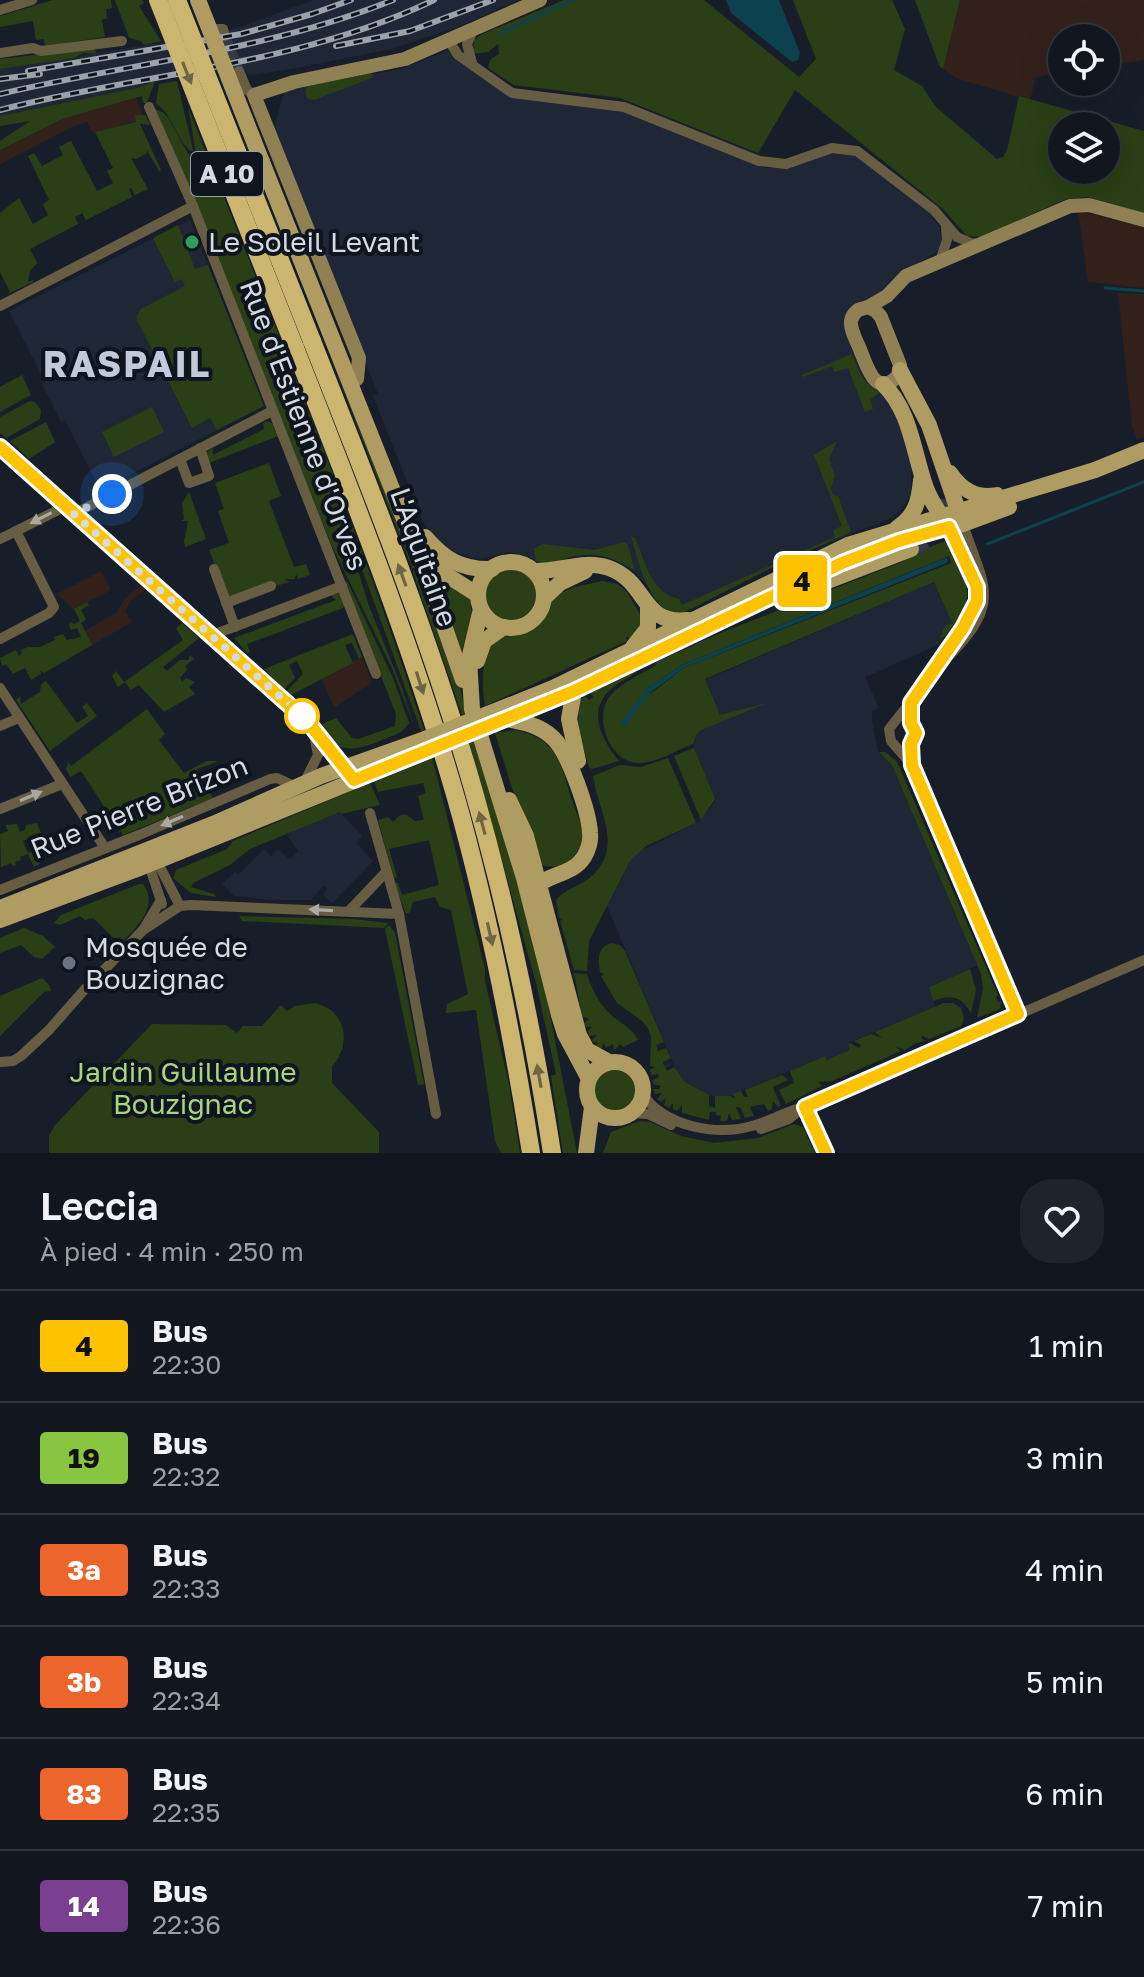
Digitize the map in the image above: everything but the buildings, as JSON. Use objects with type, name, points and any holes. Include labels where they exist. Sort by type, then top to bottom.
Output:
[{"type":"highway","name":"L'Aquitaine","points":[[158,0],[393,549],[429,652],[470,779],[519,970],[552,1153]]},
{"type":"highway","name":"L'Aquitaine","points":[[177,0],[304,345],[452,784],[499,974],[531,1153]]},
{"type":"main road","points":[[198,0],[267,160],[405,503],[424,536],[443,556],[459,566],[492,569]]},
{"type":"main road","points":[[210,0],[267,160],[452,644],[490,716],[542,730],[563,748],[590,829],[589,845],[579,863],[537,891]]},
{"type":"main road","points":[[893,377],[929,425],[941,457],[953,520]]},
{"type":"main road","points":[[893,377],[895,397],[908,423],[926,490],[953,520]]},
{"type":"main road","points":[[893,377],[936,471],[942,499]]},
{"type":"main road","points":[[490,716],[574,691],[656,644],[690,620],[810,561],[896,529],[953,520],[1071,482],[1144,450]]},
{"type":"main road","points":[[941,457],[960,486],[977,496],[991,497],[1050,484]]},
{"type":"main road","points":[[0,908],[170,841],[300,785],[349,774],[553,688],[633,647],[656,644],[871,551],[1095,470]]},
{"type":"main road","points":[[896,529],[907,521],[916,508],[922,474]]},
{"type":"main road","points":[[413,539],[442,572],[480,602],[494,623],[504,627],[513,628],[530,622],[537,615],[544,598],[560,583],[598,566]]},
{"type":"main road","points":[[767,598],[800,593],[911,549]]},
{"type":"main road","points":[[544,598],[542,583],[534,571],[522,564],[505,562],[492,569],[482,580],[469,659],[490,716],[579,1035],[587,1050],[609,1062]]},
{"type":"main road","points":[[534,571],[552,571],[580,564],[618,572],[632,581],[660,626],[656,644]]},
{"type":"main road","points":[[652,611],[670,621],[690,620]]},
{"type":"main road","points":[[633,647],[648,628],[652,611]]},
{"type":"main road","points":[[504,627],[491,634],[479,650],[476,684],[504,782],[526,836],[563,1028],[589,1079]]},
{"type":"main road","points":[[537,891],[583,874],[594,860],[600,844],[599,828],[570,730],[569,708],[574,691]]},
{"type":"main road","points":[[0,920],[154,862],[325,792],[349,774]]},
{"type":"main road","points":[[586,1153],[592,1107],[587,1093],[589,1079],[597,1068],[609,1062],[622,1062],[634,1068],[642,1082],[643,1095],[638,1106],[599,1133],[595,1153]]},
{"type":"main road","points":[[592,1107],[601,1114],[622,1116]]},
{"type":"street","points":[[0,10],[32,0]]},
{"type":"street","points":[[165,0],[174,21],[182,30],[223,29],[225,36]]},
{"type":"street","points":[[254,95],[283,85],[405,59],[540,0]]},
{"type":"street","points":[[468,54],[467,44],[473,30]]},
{"type":"street","points":[[451,40],[461,43],[473,65]]},
{"type":"street","points":[[451,40],[455,52],[512,93],[624,107],[766,163],[786,164],[832,148],[857,151],[934,210],[964,241],[982,244]]},
{"type":"street","points":[[0,53],[122,41]]},
{"type":"street","points":[[239,71],[247,90],[254,95],[359,358],[357,379]]},
{"type":"street","name":"Rue d'Estienne d'Orves","points":[[149,107],[193,206],[376,674]]},
{"type":"street","points":[[887,296],[881,317],[893,377],[871,376],[851,326],[855,313],[887,296],[906,276],[1079,204],[1144,220]]},
{"type":"street","points":[[0,306],[193,206]]},
{"type":"street","points":[[946,225],[958,254]]},
{"type":"street","points":[[940,261],[947,240],[946,225]]},
{"type":"street","points":[[868,307],[881,317]]},
{"type":"street","points":[[0,539],[180,459],[272,411]]},
{"type":"street","points":[[0,447],[308,722],[349,774]]},
{"type":"street","points":[[180,459],[189,483],[209,476],[200,448]]},
{"type":"street","points":[[953,520],[982,576],[985,603],[980,618],[970,632],[891,725],[888,733],[912,765],[1018,1014]]},
{"type":"street","points":[[0,639],[49,613],[54,607],[16,531]]},
{"type":"street","points":[[214,569],[235,627]]},
{"type":"street","points":[[226,603],[271,586]]},
{"type":"street","points":[[210,636],[342,586]]},
{"type":"street","points":[[0,688],[105,848]]},
{"type":"street","points":[[911,703],[911,723],[916,733],[911,744],[912,765]]},
{"type":"street","points":[[0,726],[19,718]]},
{"type":"street","points":[[898,720],[911,723]]},
{"type":"street","points":[[300,785],[318,755],[316,737],[308,722]]},
{"type":"street","points":[[897,746],[911,744]]},
{"type":"street","name":"Rue Pierre Brizon","points":[[0,890],[270,779],[300,785]]},
{"type":"street","points":[[0,809],[62,784]]},
{"type":"street","points":[[370,813],[399,914],[436,1114]]},
{"type":"street","points":[[170,841],[151,871],[165,910],[219,906],[399,914]]},
{"type":"street","points":[[137,854],[160,867],[175,909]]},
{"type":"street","points":[[349,911],[386,872]]},
{"type":"street","points":[[143,930],[161,900]]},
{"type":"street","points":[[103,971],[143,930],[175,909]]},
{"type":"street","points":[[643,1095],[651,1106],[672,1119],[710,1129],[748,1127],[786,1111],[805,1107],[1144,960]]},
{"type":"street","points":[[0,1062],[21,1056],[85,989]]},
{"type":"street","points":[[622,1116],[648,1114],[688,1131],[725,1136],[762,1129],[789,1119],[805,1107]]},
{"type":"street","points":[[805,1107],[826,1153]]},
{"type":"shaded area","points":[[314,0],[518,0],[457,27],[391,49],[250,75],[240,66],[150,82],[137,88],[0,116],[0,69],[226,32]]},
{"type":"shaded area","points":[[726,0],[779,0],[800,53],[798,60],[792,62],[731,13]]},
{"type":"shaded area","points":[[960,0],[1144,0],[1144,60],[1120,64],[1120,24],[1048,24],[1048,75],[1036,77],[1030,100],[958,79],[943,69]]},
{"type":"shaded area","points":[[447,51],[508,95],[618,110],[766,168],[788,168],[832,152],[856,155],[929,212],[939,227],[942,241],[939,250],[892,279],[883,292],[845,319],[890,394],[911,457],[911,494],[900,511],[891,518],[794,557],[683,613],[659,605],[636,573],[609,557],[587,555],[541,563],[508,552],[481,559],[456,553],[438,540],[423,522],[373,396],[378,394],[274,130],[284,91],[401,69]]},
{"type":"shaded area","points":[[136,98],[145,119],[93,133],[87,122],[77,125],[0,164],[0,150],[62,119]]},
{"type":"shaded area","points":[[1078,211],[1144,227],[1144,288],[1088,282]]},
{"type":"shaded area","points":[[190,220],[264,406],[100,490],[65,420],[61,421],[42,384],[45,382],[9,311]]},
{"type":"shaded area","points":[[1118,293],[1144,294],[1144,437],[1137,439],[1132,426]]},
{"type":"shaded area","points":[[945,558],[949,559],[947,563],[684,668],[652,691],[624,727],[621,722],[649,687],[682,665]]},
{"type":"shaded area","points":[[101,571],[111,590],[74,609],[57,594]]},
{"type":"shaded area","points":[[934,582],[953,625],[938,645],[865,677],[879,708],[872,711],[878,752],[892,765],[978,965],[929,987],[935,1007],[848,1043],[850,1050],[827,1060],[825,1056],[730,1096],[715,1097],[703,1093],[685,1082],[677,1072],[607,906],[630,861],[638,852],[699,822],[715,802],[693,744],[701,730],[705,680]]},
{"type":"shaded area","points":[[141,586],[145,590],[130,601],[125,611],[132,622],[92,645],[85,631],[117,612],[125,598]]},
{"type":"shaded area","points":[[362,657],[372,682],[334,708],[322,679]]},
{"type":"shaded area","points":[[340,812],[362,836],[356,843],[373,861],[332,903],[323,894],[328,888],[324,885],[311,900],[271,900],[234,896],[222,884],[235,872],[238,875],[264,849],[271,856],[278,849],[290,860],[298,851],[287,835]]},
{"type":"green space","points":[[53,0],[111,0],[112,8],[106,9],[107,18],[102,20],[105,37],[45,46],[44,39],[36,40],[33,21],[0,27],[0,16]]},
{"type":"green space","points":[[115,0],[142,0],[144,3],[139,6],[161,41],[144,45],[129,38]]},
{"type":"green space","points":[[564,0],[704,0],[799,77],[816,59],[793,0],[892,0],[905,29],[894,70],[922,86],[935,106],[997,159],[1003,157],[1007,150],[1019,96],[1076,112],[1048,112],[1048,184],[1120,184],[1120,124],[1144,131],[1144,213],[1087,197],[1066,199],[981,237],[967,236],[944,210],[795,90],[758,153],[620,98],[514,85],[488,68],[490,60],[499,54],[498,44],[488,52],[473,54],[474,40]]},
{"type":"green space","points":[[915,0],[960,0],[943,69],[939,65]]},
{"type":"green space","points":[[95,48],[96,54],[84,53],[74,58],[0,69],[0,59]]},
{"type":"green space","points":[[371,73],[374,76],[369,79],[314,100],[308,99],[305,94],[309,86]]},
{"type":"green space","points":[[155,81],[147,103],[143,103],[142,96],[62,119],[0,150],[0,141],[30,121],[0,126],[0,116],[137,88]]},
{"type":"green space","points":[[177,81],[192,152],[156,103],[159,84]]},
{"type":"green space","points":[[188,107],[341,495],[424,730],[421,731],[330,481],[369,606],[414,726],[392,668],[331,544],[193,198],[205,190],[192,195],[153,108],[169,119],[201,177]]},
{"type":"green space","points":[[135,115],[145,115],[151,125],[140,124],[161,170],[147,150],[146,154],[136,159],[131,158],[148,189],[135,195],[129,189],[132,197],[86,220],[82,213],[75,217],[78,224],[30,249],[37,263],[30,271],[28,282],[33,282],[5,295],[10,292],[0,272],[0,213],[19,198],[33,224],[48,215],[43,204],[49,200],[28,156],[34,153],[42,166],[63,155],[59,147],[71,141],[97,191],[113,183],[107,171],[113,168],[95,132],[136,122]]},
{"type":"green space","points":[[178,225],[195,269],[208,265],[264,406],[217,430],[210,418],[192,428],[136,318],[141,309],[185,286],[182,279],[175,282],[153,238]]},
{"type":"green space","points":[[323,337],[451,647],[466,714],[462,715],[414,568]]},
{"type":"green space","points":[[852,354],[865,381],[880,392],[870,400],[873,409],[865,412],[848,368],[835,372],[832,366],[802,375]]},
{"type":"green space","points":[[22,375],[31,395],[0,412],[0,387]]},
{"type":"green space","points":[[30,401],[41,410],[40,419],[6,438],[0,433],[0,417]]},
{"type":"green space","points":[[152,407],[164,432],[114,457],[102,432]]},
{"type":"green space","points":[[46,422],[55,442],[29,459],[10,441]]},
{"type":"green space","points":[[263,423],[272,423],[278,436],[209,463],[204,454],[213,448],[213,455],[264,429]]},
{"type":"green space","points":[[837,441],[829,459],[835,475],[831,488],[833,495],[838,496],[851,532],[683,613],[671,614],[662,606],[644,579],[631,536],[635,538],[655,583],[661,590],[679,599],[682,605],[835,537],[833,530],[842,526],[814,455]]},
{"type":"green space","points":[[269,463],[281,496],[269,501],[294,567],[306,564],[310,575],[298,579],[296,574],[295,579],[284,579],[290,582],[228,599],[209,550],[229,543],[218,511],[224,509],[215,483]]},
{"type":"green space","points":[[189,492],[206,539],[185,547],[188,521],[181,521],[184,519],[182,503]]},
{"type":"green space","points":[[948,540],[965,580],[965,605],[944,637],[940,638],[945,626],[952,623],[934,582],[705,679],[720,715],[767,703],[701,730],[693,744],[640,763],[629,761],[612,748],[604,727],[605,705],[615,691],[656,662],[718,634],[902,562]],"holes":[[[949,556],[951,563],[684,668],[646,697],[649,687],[682,665]]]},
{"type":"green space","points":[[624,542],[628,545],[635,571],[613,559],[591,555],[551,562],[536,561],[534,549],[542,544],[595,550]]},
{"type":"green space","points":[[429,566],[470,599],[472,616],[461,654]]},
{"type":"green space","points":[[510,568],[528,576],[536,594],[528,612],[510,620],[492,612],[484,594],[492,576]]},
{"type":"green space","points":[[347,581],[393,678],[409,723],[394,736],[355,748],[333,742],[322,724],[336,718],[352,738],[358,739],[395,726],[396,714],[344,582]]},
{"type":"green space","points":[[603,581],[617,584],[627,592],[641,616],[641,624],[630,639],[626,636],[627,641],[485,706],[485,658],[494,642],[536,627],[560,594],[578,586]]},
{"type":"green space","points":[[340,594],[345,605],[343,608],[247,644],[250,652],[247,653],[234,638],[336,600],[330,595]]},
{"type":"green space","points":[[87,602],[89,605],[81,610],[86,620],[81,623],[92,645],[44,673],[40,670],[41,674],[31,680],[25,668],[13,674],[6,664],[2,666],[0,658],[16,650],[19,656],[21,650],[40,647],[63,634],[67,640],[81,637],[77,628],[71,630],[69,625],[70,622],[80,621],[74,609]]},
{"type":"green space","points":[[182,623],[199,638],[163,667],[167,671],[180,660],[188,660],[190,655],[194,659],[185,666],[187,670],[180,678],[182,682],[186,678],[195,682],[189,687],[195,694],[164,712],[139,685],[131,690],[125,682],[118,687],[112,676],[116,671],[124,682],[183,640],[176,628]]},
{"type":"green space","points":[[353,634],[362,657],[359,659],[352,643],[345,645],[353,663],[291,695],[287,691],[303,674],[297,661],[289,665],[295,678],[284,689],[264,669]]},
{"type":"green space","points":[[641,668],[603,698],[599,707],[599,725],[619,761],[592,769],[578,729],[579,702],[585,696],[589,700],[593,697],[591,693]]},
{"type":"green space","points":[[46,681],[77,723],[88,716],[82,707],[87,703],[97,716],[50,751],[16,700],[20,696],[21,704],[40,692],[41,684]]},
{"type":"green space","points":[[147,709],[165,734],[159,740],[184,773],[207,761],[219,761],[197,769],[213,798],[123,835],[81,771],[70,777],[66,769],[68,762],[71,766]]},
{"type":"green space","points":[[515,730],[540,739],[556,755],[579,819],[581,845],[572,858],[560,865],[541,864],[511,785],[495,733]]},
{"type":"green space","points":[[473,740],[541,969],[577,1153],[563,1153],[551,1076],[556,1074],[536,983],[469,742]]},
{"type":"green space","points":[[694,748],[715,799],[701,820],[674,756]]},
{"type":"green space","points":[[879,752],[885,752],[897,762],[998,995],[998,1002],[1001,1001],[1000,1009],[977,1018],[983,989],[981,974],[892,765]]},
{"type":"green space","points":[[432,757],[485,969],[520,1153],[501,1153],[495,1141],[476,1010],[446,1013],[447,1004],[468,994],[451,910],[440,907],[435,897],[413,902],[410,912],[406,914],[394,883],[398,883],[402,895],[439,885],[429,840],[389,849],[397,877],[394,878],[378,820],[388,817],[393,822],[405,814],[415,821],[424,820],[418,796],[426,793],[423,783],[378,792],[374,782]]},
{"type":"green space","points":[[668,758],[696,823],[646,846],[630,861],[589,941],[587,971],[574,970],[556,900],[592,876],[606,853],[606,828],[593,776],[620,765],[641,767]]},
{"type":"green space","points":[[370,783],[380,805],[340,812],[250,849],[230,865],[193,883],[191,887],[216,897],[191,893],[173,878],[176,870],[227,849],[233,841]]},
{"type":"green space","points":[[37,823],[41,833],[23,841],[28,853],[34,851],[40,864],[34,867],[28,854],[20,857],[16,865],[11,863],[1,867],[0,834],[8,831],[6,825],[17,824],[20,832],[25,830],[26,825]]},
{"type":"green space","points":[[143,884],[148,893],[147,909],[144,917],[120,944],[93,918],[85,920],[80,916],[60,925],[54,923],[61,915]]},
{"type":"green space","points":[[239,916],[388,923],[384,928],[242,921]]},
{"type":"green space","points":[[389,925],[395,933],[424,1084],[418,1085],[385,929]]},
{"type":"green space","points":[[24,928],[43,936],[55,947],[42,959],[34,957],[21,945],[0,953],[0,938]]},
{"type":"green space","points":[[612,943],[620,945],[625,951],[664,1042],[656,1045],[658,1051],[666,1048],[671,1058],[663,1062],[664,1066],[673,1063],[665,1067],[667,1071],[674,1067],[685,1082],[709,1095],[709,1106],[715,1108],[715,1096],[735,1099],[733,1094],[741,1091],[744,1097],[748,1097],[745,1090],[782,1075],[788,1080],[773,1087],[781,1106],[778,1107],[773,1101],[772,1109],[768,1111],[764,1104],[750,1107],[754,1116],[745,1118],[741,1108],[736,1107],[741,1119],[732,1120],[729,1113],[727,1121],[720,1121],[721,1116],[716,1112],[710,1112],[709,1120],[682,1113],[682,1105],[677,1111],[673,1109],[673,1103],[669,1108],[664,1105],[666,1098],[661,1102],[657,1099],[662,1093],[655,1094],[653,1089],[661,1086],[653,1084],[653,1080],[659,1077],[658,1074],[651,1075],[650,1070],[655,1067],[650,1066],[651,1037],[648,1028],[617,1003],[601,976],[604,975],[600,972],[600,954],[604,947]]},
{"type":"green space","points":[[970,969],[976,990],[971,1013],[964,1003],[955,998],[933,1001],[929,987]]},
{"type":"green space","points":[[574,973],[587,974],[602,1005],[638,1040],[623,1047],[620,1044],[614,1051],[613,1044],[606,1048],[604,1043],[601,1049],[596,1046],[598,1041],[594,1043],[592,1040],[597,1035],[589,1036],[588,1031],[592,1027],[586,1027],[584,1023],[589,1019],[582,1016]]},
{"type":"green space","points":[[42,978],[51,991],[44,992],[0,1036],[0,996]]},
{"type":"green space","name":"Jardin Guillaume Bouzignac","points":[[315,1003],[331,1011],[342,1025],[343,1047],[332,1066],[332,1083],[379,1132],[379,1153],[49,1153],[49,1135],[56,1124],[152,1024],[226,1025],[237,1033],[243,1026],[262,1026],[281,1005],[287,1011],[295,1006]]},
{"type":"green space","points":[[944,1003],[953,1003],[961,1008],[964,1018],[961,1026],[929,1039],[922,1036],[925,1041],[905,1050],[895,1046],[901,1051],[832,1081],[818,1082],[822,1086],[786,1104],[779,1090],[794,1083],[790,1071],[825,1056],[827,1060],[850,1050],[850,1043],[859,1048],[861,1045],[854,1041],[871,1034],[882,1038],[875,1032]]},
{"type":"green space","points":[[615,1067],[631,1073],[637,1089],[631,1105],[615,1111],[599,1105],[593,1089],[599,1073]]},
{"type":"green space","points":[[640,1121],[650,1122],[681,1136],[714,1143],[758,1138],[794,1124],[803,1127],[815,1153],[603,1153],[611,1132]]},
{"type":"waterway","points":[[501,33],[573,0]]},
{"type":"waterway","points":[[1105,288],[1144,291]]},
{"type":"waterway","points":[[987,544],[1144,482]]},
{"type":"tunnel","points":[[225,36],[239,71]]},
{"type":"tunnel","points":[[911,549],[934,529],[940,516],[942,499]]},
{"type":"tunnel","points":[[85,989],[103,971]]},
{"type":"railway","points":[[28,71],[241,34],[351,0]]},
{"type":"railway","points":[[0,94],[248,44],[297,32],[393,0]]},
{"type":"railway","points":[[0,110],[274,54],[329,40],[434,0]]},
{"type":"railway","points":[[336,46],[410,31],[493,0]]},
{"type":"railway","points":[[0,79],[40,74]]},
{"type":"bus line","name":"4","points":[[0,447],[308,722],[354,780],[574,691],[842,563],[899,541],[949,527],[964,556],[978,596],[963,628],[911,703],[911,723],[916,729],[911,744],[912,765],[1018,1014],[805,1107],[826,1153]]},
{"type":"place","name":"Le Soleil Levant","points":[[192,242]]},
{"type":"place","name":"Mosquée de Bouzignac","points":[[69,963]]},
{"type":"district","name":"RASPAIL","points":[[127,364]]},
{"type":"route","points":[[112,494],[74,514],[302,716]]}]
